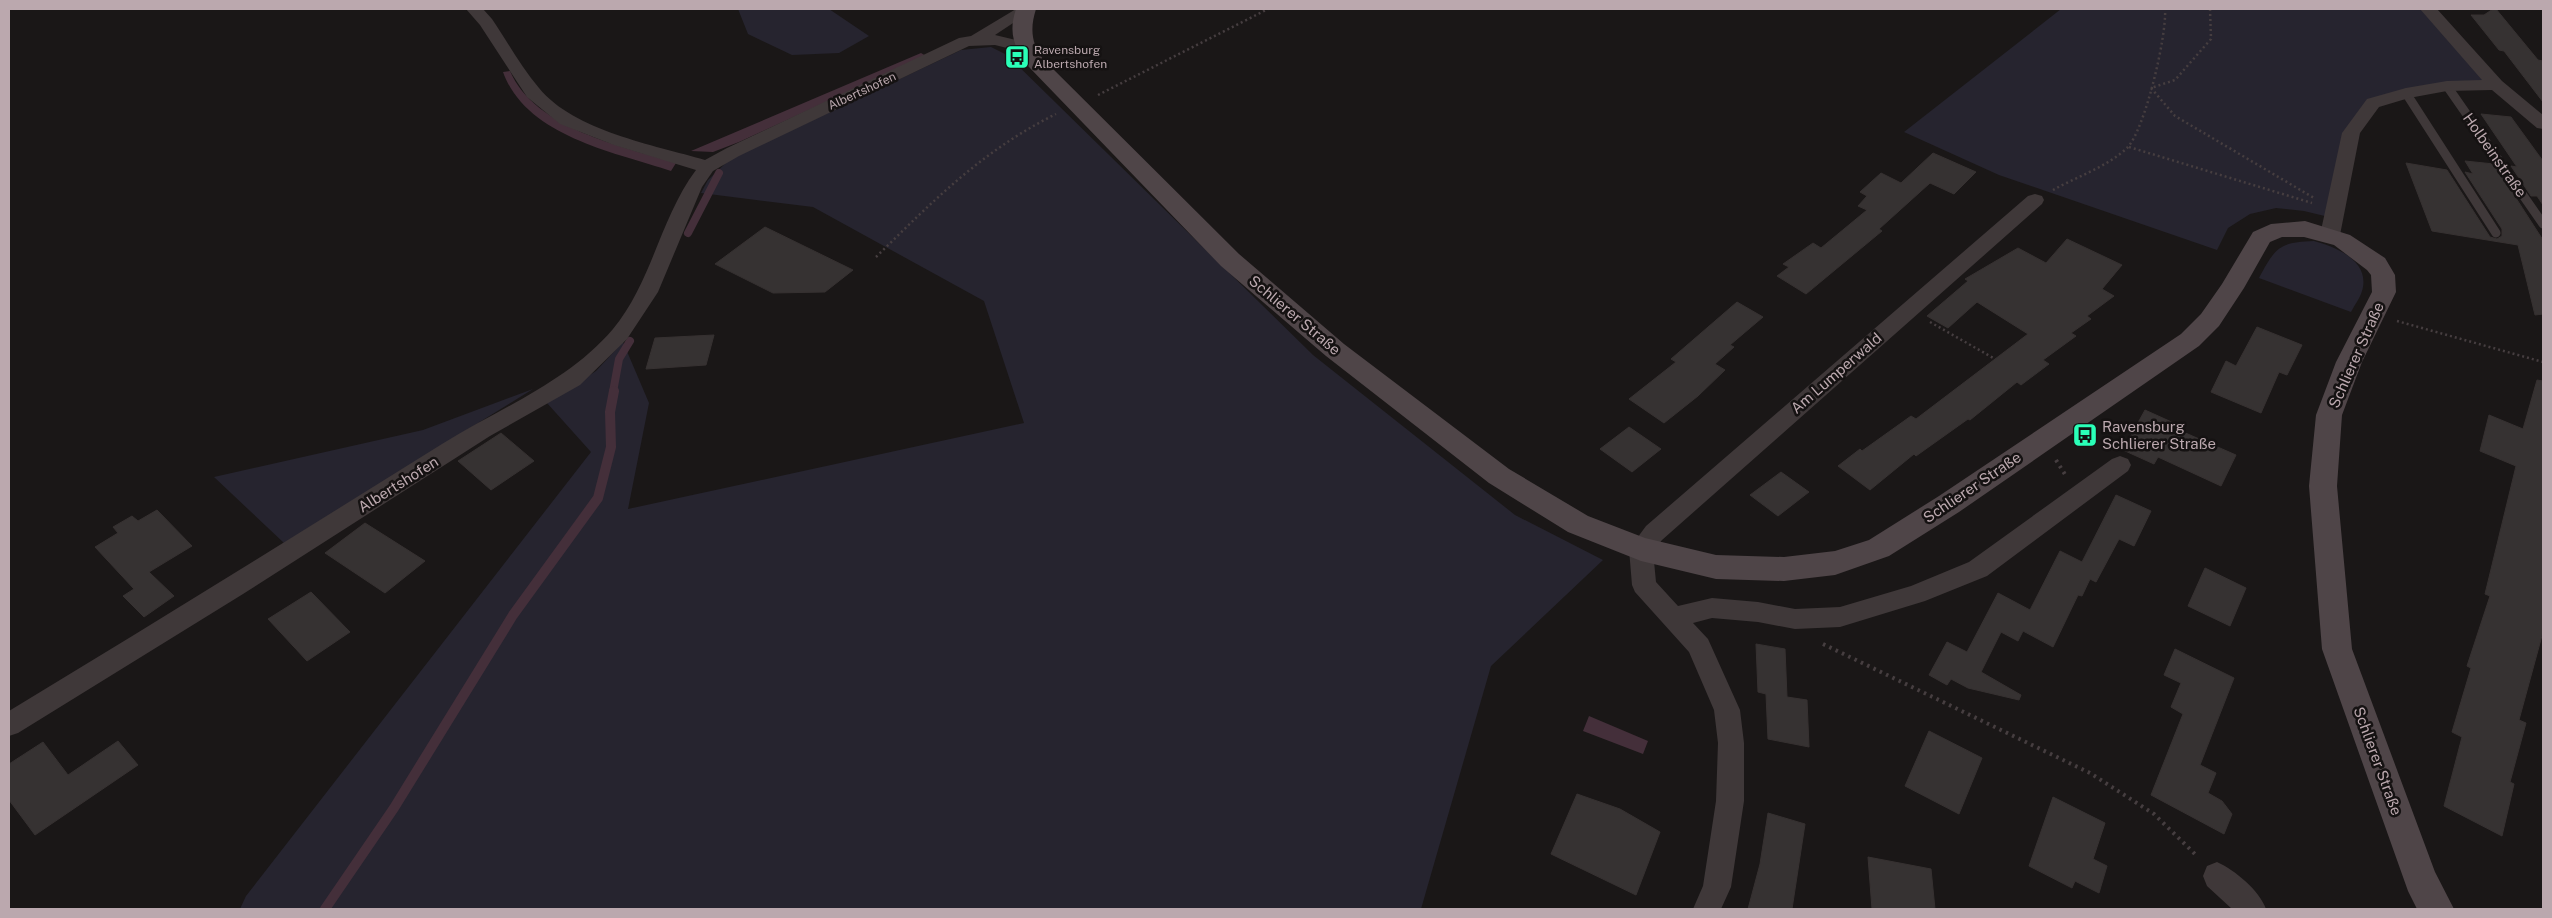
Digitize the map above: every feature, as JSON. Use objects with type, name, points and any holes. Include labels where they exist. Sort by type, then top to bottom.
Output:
[{"type":"main road","points":[[1023,47],[1022,26],[1025,9]]},
{"type":"main road","name":"Schlierer Straße","points":[[1023,47],[1230,260],[1311,330],[1500,476],[1578,524],[1641,549],[1716,567],[1784,569],[1834,563],[1879,548],[1949,504],[2190,340],[2210,320],[2232,288],[2260,237],[2279,229],[2305,229],[2332,222],[2359,250],[2376,264],[2383,275],[2384,292],[2349,362],[2329,415],[2323,486],[2337,649],[2420,879],[2436,909]]},
{"type":"street","points":[[474,9],[486,22],[533,93],[566,120],[620,140],[707,167]]},
{"type":"street","points":[[976,40],[1025,9]]},
{"type":"street","points":[[2428,9],[2496,85],[2543,124]]},
{"type":"street","name":"Albertshofen","points":[[9,725],[234,588],[482,430],[572,380],[620,334],[651,287],[693,186],[707,167],[733,152],[965,42],[976,40],[1006,41],[1023,47]]},
{"type":"street","points":[[2332,222],[2351,133],[2373,103],[2406,93],[2447,86],[2496,85]]},
{"type":"street","name":"Am Lumperwald","points":[[1641,549],[1654,533],[2035,200]]},
{"type":"street","points":[[1674,617],[1712,608],[1758,612],[1795,619],[1840,617],[1916,594],[1978,569],[2120,465]]},
{"type":"street","points":[[1641,549],[1644,585],[1699,646],[1726,710],[1731,743],[1730,801],[1717,887],[1707,909]]},
{"type":"street","points":[[2217,876],[2252,909]]},
{"type":"lane","name":"Holbeinstraße","points":[[2447,86],[2543,224]]},
{"type":"lane","points":[[2406,93],[2496,233]]},
{"type":"path","points":[[2035,200],[2129,147],[2151,88],[2165,34],[2168,14],[2165,9]]},
{"type":"path","points":[[2151,88],[2175,80],[2211,39],[2210,9]]},
{"type":"path","points":[[2151,88],[2175,116],[2332,222]]},
{"type":"path","points":[[2129,147],[2332,222]]},
{"type":"path","points":[[2374,315],[2543,362]]},
{"type":"path","points":[[1922,317],[1994,359]]},
{"type":"path","points":[[1823,644],[2090,773],[2154,814],[2217,876]]},
{"type":"shaded area","points":[[738,9],[829,9],[869,36],[839,53],[792,55],[748,34]]},
{"type":"shaded area","points":[[2061,9],[2428,9],[2496,85],[2447,86],[2373,103],[2351,133],[2333,218],[2304,211],[2276,208],[2250,214],[2228,228],[2217,250],[1999,175],[1904,132]]},
{"type":"shaded area","points":[[991,47],[1007,55],[1313,355],[1515,515],[1603,560],[1491,666],[1421,909],[240,909],[246,896],[591,452],[547,403],[596,371],[623,342],[649,403],[628,509],[1024,423],[984,301],[813,207],[701,193],[708,180],[730,159],[961,50]]},
{"type":"shaded area","points":[[921,53],[926,56],[739,142],[713,152],[691,151]]},
{"type":"shaded area","points":[[510,71],[522,91],[539,107],[559,121],[606,142],[676,163],[671,171],[598,148],[551,126],[531,112],[514,94],[503,72]]},
{"type":"shaded area","points":[[2314,241],[2332,247],[2350,257],[2361,271],[2363,280],[2362,291],[2351,312],[2259,278],[2269,260],[2279,249],[2293,243]]},
{"type":"shaded area","points":[[533,389],[284,543],[214,477],[423,430]]},
{"type":"shaded area","points":[[1589,716],[1648,741],[1643,754],[1583,731]]},
{"type":"building","points":[[2496,9],[2538,60],[2543,61],[2543,102],[2504,51],[2499,50],[2471,15],[2484,15]]},
{"type":"building","points":[[2481,114],[2511,117],[2543,161],[2543,205],[2537,196],[2531,196],[2511,166],[2517,167]]},
{"type":"building","points":[[1933,153],[1976,172],[1954,194],[1930,183],[1879,229],[1882,231],[1806,294],[1777,276],[1789,267],[1783,264],[1813,243],[1821,248],[1867,210],[1858,206],[1867,196],[1860,192],[1881,173],[1901,183]]},
{"type":"building","points":[[2465,161],[2494,164],[2543,240],[2543,314],[2535,315],[2518,245],[2432,231],[2406,163],[2447,170],[2490,237],[2497,239],[2502,236],[2502,229],[2465,172],[2473,174]]},
{"type":"building","points":[[765,227],[853,270],[825,292],[773,293],[715,264]]},
{"type":"building","points":[[2067,239],[2122,265],[2102,289],[2114,296],[2087,316],[2091,319],[2071,333],[2076,336],[2043,360],[2049,364],[2021,385],[2017,382],[1970,420],[1968,419],[1916,456],[1914,454],[1870,490],[1838,466],[1860,449],[1862,451],[1911,416],[1916,419],[2028,334],[1977,302],[1948,328],[1927,316],[1968,281],[1965,279],[2018,248],[2046,263]]},
{"type":"building","points":[[1737,302],[1763,317],[1730,345],[1734,347],[1715,364],[1725,370],[1698,396],[1664,423],[1629,399],[1676,362],[1671,359]]},
{"type":"building","points":[[2257,327],[2302,345],[2287,375],[2279,372],[2261,413],[2211,392],[2226,361],[2236,366]]},
{"type":"building","points":[[714,335],[706,365],[646,369],[655,338]]},
{"type":"building","points":[[2537,380],[2543,381],[2543,632],[2519,720],[2526,723],[2510,782],[2514,784],[2502,836],[2444,806],[2462,737],[2452,732],[2471,668],[2467,666],[2490,596],[2485,594],[2516,466],[2480,451],[2489,415],[2523,429]]},
{"type":"building","points":[[2145,410],[2176,424],[2174,428],[2236,455],[2221,486],[2158,457],[2154,464],[2123,450]]},
{"type":"building","points":[[1629,427],[1661,449],[1632,472],[1600,449]]},
{"type":"building","points":[[501,433],[534,461],[491,490],[458,461]]},
{"type":"building","points":[[1781,472],[1809,492],[1778,516],[1750,495]]},
{"type":"building","points":[[2116,495],[2151,511],[2134,546],[2119,539],[2096,582],[2090,579],[2082,596],[2078,595],[2053,647],[2023,631],[2018,641],[2001,632],[1981,672],[2021,695],[2019,700],[1968,688],[1951,679],[1947,685],[1929,675],[1947,642],[1967,652],[1998,593],[2030,610],[2060,551],[2082,562]]},
{"type":"building","points":[[157,510],[192,546],[149,572],[174,596],[144,617],[123,596],[134,589],[95,547],[118,533],[113,527],[132,516],[138,521]]},
{"type":"building","points":[[365,523],[425,561],[385,593],[325,553]]},
{"type":"building","points":[[2205,568],[2246,588],[2230,626],[2188,606]]},
{"type":"building","points":[[311,592],[350,632],[307,661],[268,619]]},
{"type":"building","points":[[1756,644],[1785,649],[1787,697],[1807,700],[1809,747],[1768,739],[1766,694],[1758,692]]},
{"type":"building","points":[[2175,649],[2234,678],[2200,765],[2216,773],[2208,793],[2222,801],[2232,814],[2224,834],[2151,795],[2183,714],[2171,707],[2181,683],[2164,675]]},
{"type":"building","points":[[1929,731],[1982,758],[1959,814],[1905,786]]},
{"type":"building","points":[[118,741],[138,765],[35,835],[9,800],[9,764],[43,742],[68,775]]},
{"type":"building","points":[[1577,794],[1620,809],[1660,832],[1636,895],[1551,854]]},
{"type":"building","points":[[2053,797],[2105,823],[2093,859],[2107,866],[2099,893],[2075,881],[2072,888],[2029,866]]},
{"type":"building","points":[[1768,813],[1805,824],[1792,909],[1748,909],[1760,864]]},
{"type":"building","points":[[1868,857],[1931,869],[1935,909],[1872,909]]},
{"type":"waterway","points":[[688,233],[719,173]]},
{"type":"waterway","points":[[613,392],[619,359],[630,341]]},
{"type":"waterway","points":[[325,909],[394,808],[513,615],[598,498],[611,447],[610,412],[614,391]]},
{"type":"place","name":"Ravensburg Albertshofen","points":[[1017,57]]},
{"type":"place","name":"Ravensburg Schlierer Straße","points":[[2085,435]]}]
